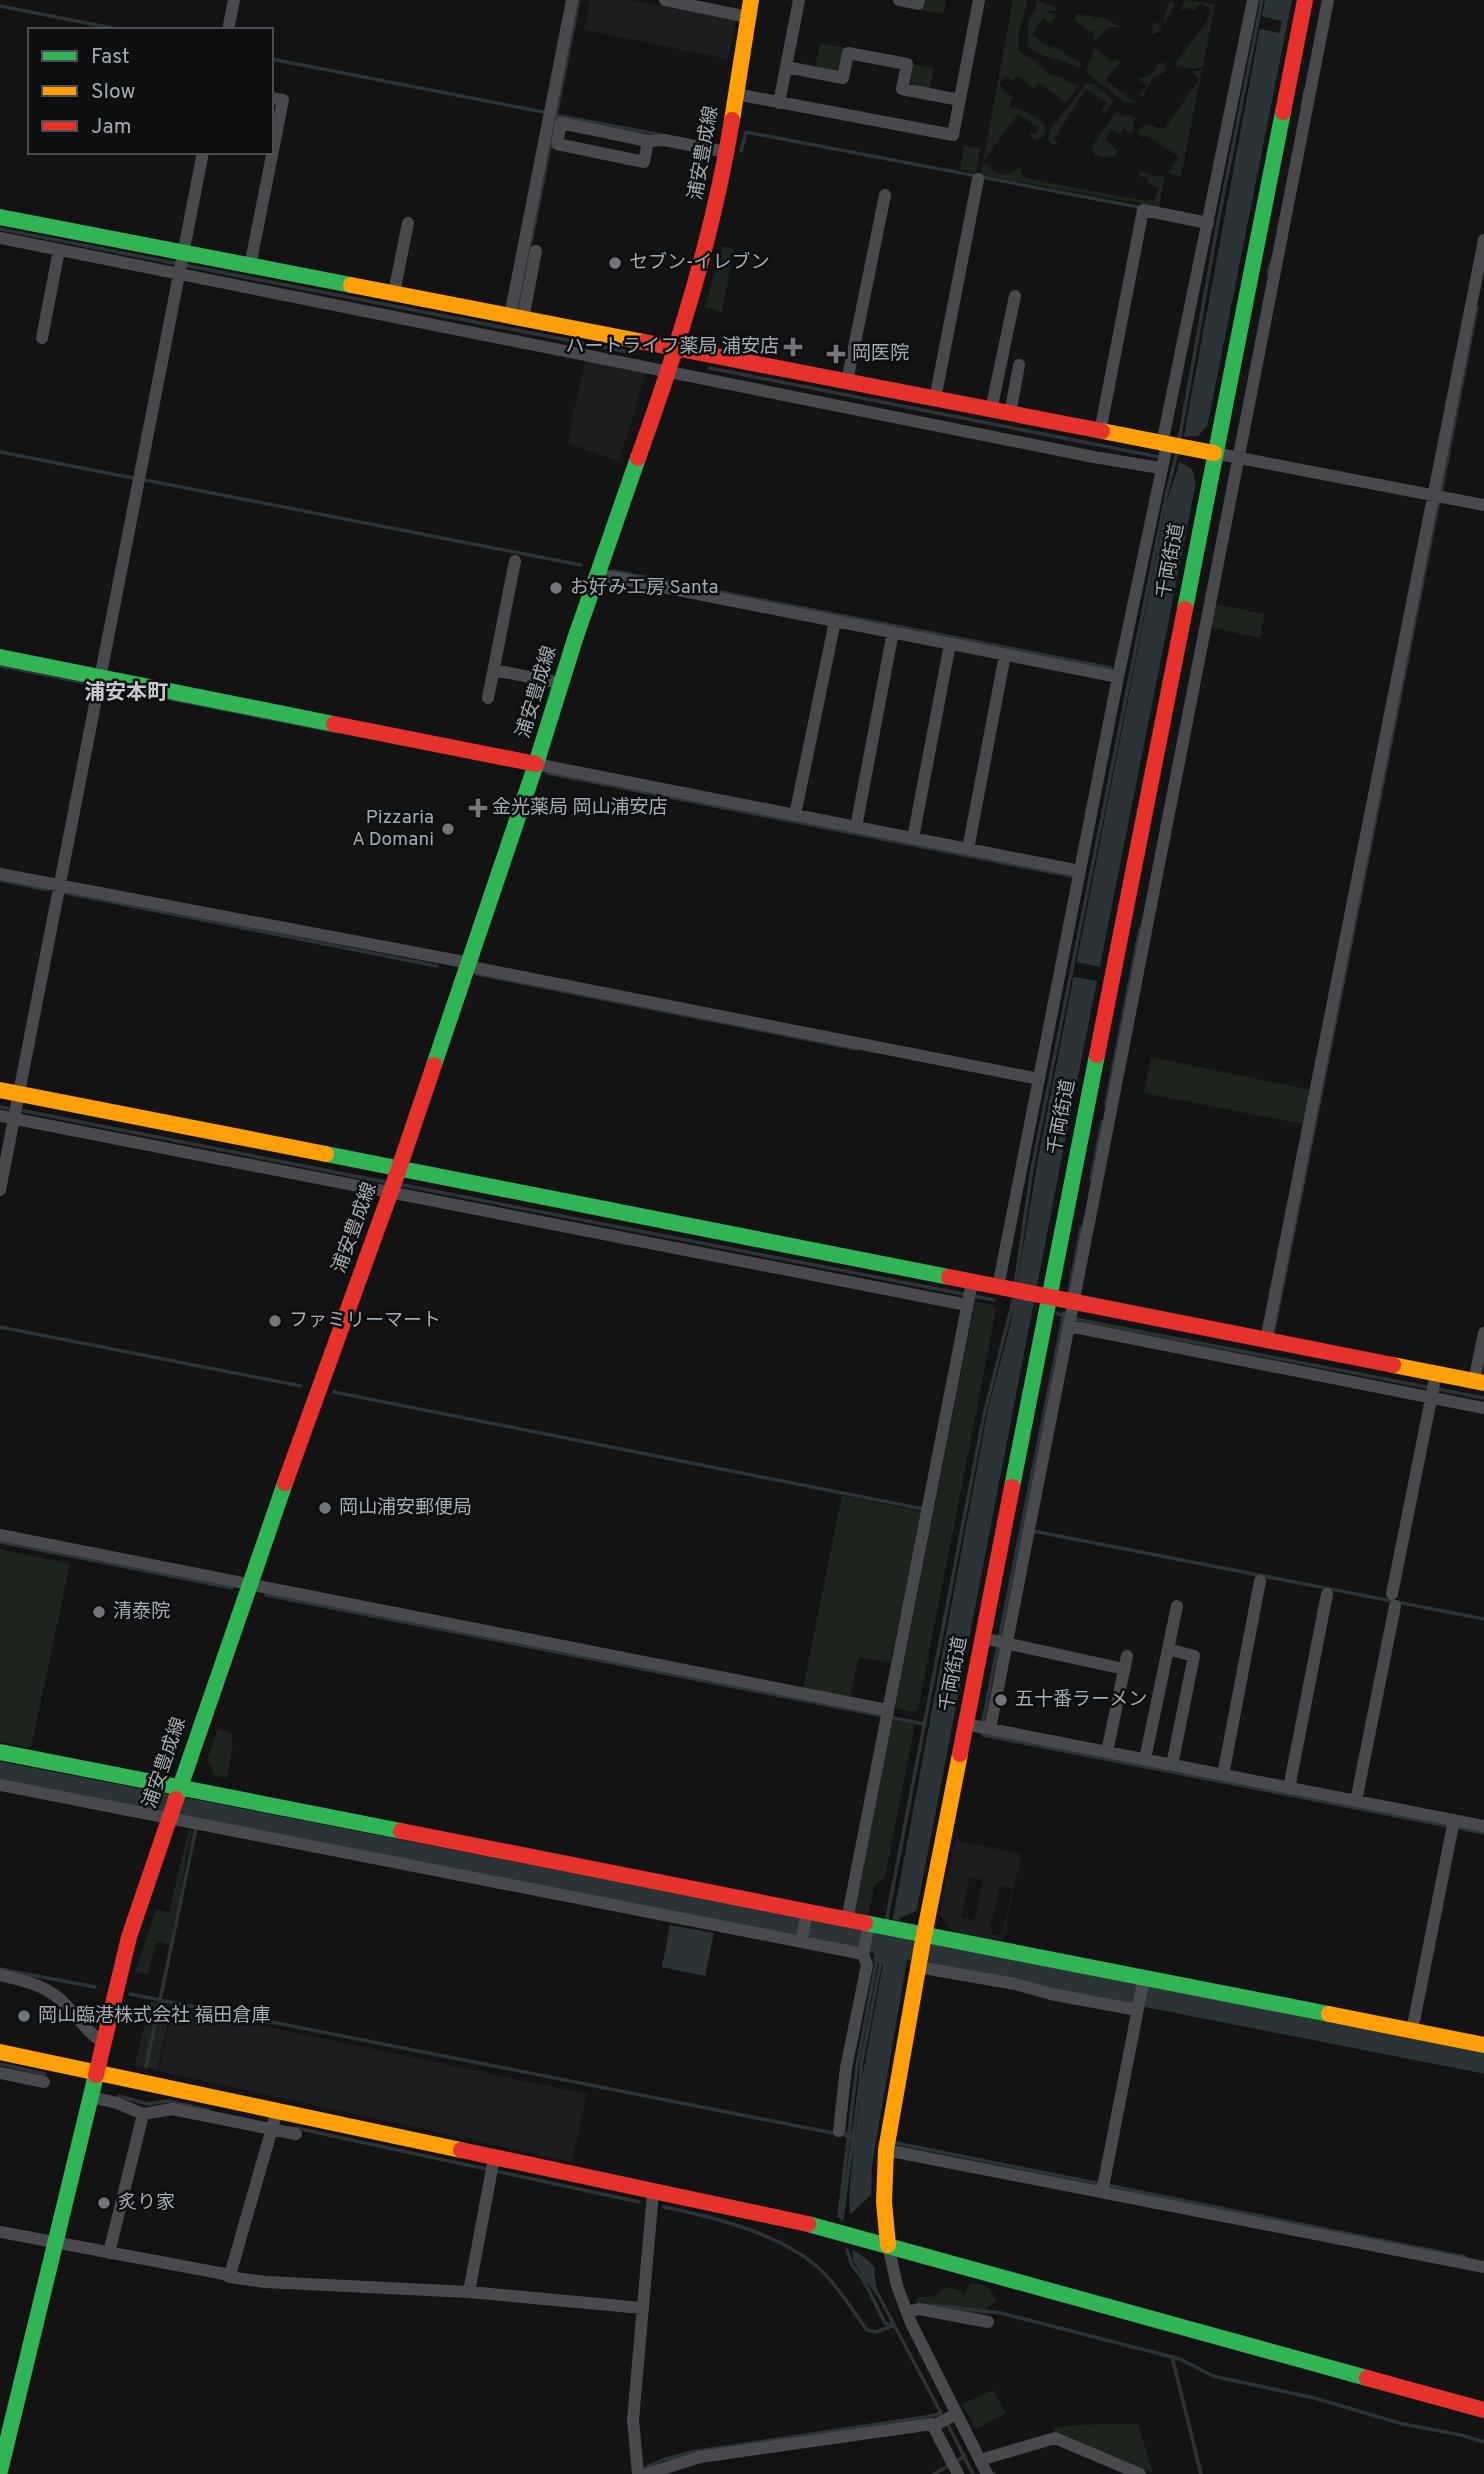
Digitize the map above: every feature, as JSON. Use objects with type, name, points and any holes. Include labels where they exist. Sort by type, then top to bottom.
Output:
[{"type":"street","points":[[228,28],[234,0]]},
{"type":"street","points":[[516,317],[572,0]]},
{"type":"street","points":[[665,0],[748,17]]},
{"type":"street","name":"浦安豊成線","points":[[0,2471],[129,1937],[249,1583],[394,1182],[536,764],[560,683],[675,349],[701,265],[726,152],[751,0]]},
{"type":"street","points":[[779,103],[799,0]]},
{"type":"street","points":[[900,0],[918,4],[919,0]]},
{"type":"street","points":[[736,94],[953,135],[979,0]]},
{"type":"street","name":"千両街道","points":[[881,2243],[886,2150],[918,1967],[918,1934],[982,1638],[1043,1296],[1103,1099],[1178,721],[1176,648],[1200,520],[1209,452],[1266,267],[1300,97],[1305,0]]},
{"type":"street","points":[[990,1729],[1002,1642],[1029,1530],[1071,1315],[1103,1099],[1178,721],[1200,652],[1226,526],[1266,267],[1300,97],[1328,0]]},
{"type":"street","points":[[1005,1288],[1039,1079],[1160,468],[1168,445],[1249,1]]},
{"type":"street","points":[[786,67],[843,78],[848,53],[907,64],[902,89],[960,100]]},
{"type":"street","points":[[273,98],[283,100],[273,150]]},
{"type":"street","points":[[648,141],[644,162],[556,144],[561,123],[648,141],[664,140],[726,152]]},
{"type":"street","points":[[0,1190],[204,154]]},
{"type":"street","points":[[250,266],[272,154]]},
{"type":"street","points":[[934,400],[978,179]]},
{"type":"street","points":[[847,383],[885,195]]},
{"type":"street","points":[[1100,432],[1143,210],[1208,223]]},
{"type":"street","points":[[0,217],[58,242]]},
{"type":"street","points":[[394,293],[408,223]]},
{"type":"street","points":[[0,238],[58,242],[474,321],[566,340],[667,372],[900,405],[1094,457],[1160,468]]},
{"type":"street","points":[[1266,1340],[1438,496],[1484,240]]},
{"type":"street","points":[[42,338],[58,242]]},
{"type":"street","points":[[516,317],[536,251]]},
{"type":"street","points":[[181,264],[250,266],[394,293],[474,321],[516,317],[566,340],[675,349],[847,383],[900,405],[934,400],[1484,505]]},
{"type":"street","points":[[991,410],[1015,296]]},
{"type":"street","points":[[1010,414],[1019,365]]},
{"type":"street","points":[[1200,520],[1226,526]]},
{"type":"street","points":[[488,698],[515,561]]},
{"type":"street","points":[[597,574],[1118,677]]},
{"type":"street","points":[[795,815],[835,621]]},
{"type":"street","points":[[856,827],[893,632]]},
{"type":"street","points":[[913,838],[950,643]]},
{"type":"street","points":[[1176,648],[1200,652]]},
{"type":"street","points":[[968,849],[1005,654]]},
{"type":"street","points":[[0,657],[1080,870]]},
{"type":"street","points":[[494,670],[560,683]]},
{"type":"street","points":[[0,874],[459,961],[468,965],[1039,1079]]},
{"type":"street","points":[[0,1090],[16,1108],[969,1295]]},
{"type":"street","points":[[0,1116],[16,1108],[969,1295],[1005,1288],[1043,1296],[1071,1315],[1434,1387],[1479,1383],[1484,1332]]},
{"type":"street","points":[[847,1920],[969,1295]]},
{"type":"street","points":[[1071,1315],[1266,1340],[1434,1387],[1484,1408]]},
{"type":"street","points":[[1356,1801],[1434,1387]]},
{"type":"street","points":[[0,1535],[249,1583],[886,1714]]},
{"type":"street","points":[[1223,1775],[1259,1581]]},
{"type":"street","points":[[1289,1788],[1327,1594]]},
{"type":"street","points":[[1145,1759],[1177,1606]]},
{"type":"street","points":[[982,1638],[1125,1662],[1107,1752]]},
{"type":"street","points":[[1168,1649],[1194,1656],[1172,1765]]},
{"type":"street","points":[[965,1724],[1356,1801],[1453,1824],[1484,1826]]},
{"type":"street","points":[[0,1752],[173,1805],[802,1940],[918,1934],[1140,1995],[1412,2031],[1484,2045]]},
{"type":"street","points":[[0,1784],[173,1805],[807,1916],[847,1920],[869,1937]]},
{"type":"street","points":[[1412,2031],[1453,1824]]},
{"type":"street","points":[[802,1940],[807,1916]]},
{"type":"street","points":[[839,2131],[846,2068],[867,1965],[869,1937]]},
{"type":"street","points":[[918,1967],[1003,1982],[1067,1998],[1140,1995]]},
{"type":"street","points":[[0,1975],[41,1986],[67,2006],[90,2034],[103,2042]]},
{"type":"street","points":[[1102,2187],[1140,1995]]},
{"type":"street","points":[[0,2052],[277,2111],[493,2166],[653,2193],[834,2231],[1484,2410]]},
{"type":"street","points":[[0,2073],[44,2082]]},
{"type":"street","points":[[91,2097],[117,2103],[143,2114],[172,2109],[296,2134]]},
{"type":"street","points":[[230,2275],[277,2111]]},
{"type":"street","points":[[109,2253],[143,2114]]},
{"type":"street","points":[[886,2150],[1102,2187],[1484,2267]]},
{"type":"street","points":[[469,2292],[493,2166]]},
{"type":"street","points":[[653,2193],[633,2420],[640,2472],[700,2457],[935,2425],[954,2415]]},
{"type":"street","points":[[0,2232],[230,2275],[229,2277],[469,2292],[642,2308]]},
{"type":"street","points":[[881,2243],[907,2312],[954,2415],[987,2474]]},
{"type":"street","points":[[907,2312],[919,2309],[988,2322]]},
{"type":"street","points":[[935,2425],[954,2467]]},
{"type":"street","points":[[980,2460],[1055,2438],[1140,2474]]},
{"type":"shaded area","points":[[590,0],[632,0],[736,21],[728,59],[584,30]]},
{"type":"shaded area","points":[[922,0],[946,0],[944,14],[920,10]]},
{"type":"shaded area","points":[[1013,0],[1028,0],[1018,36],[1019,51],[1047,73],[1078,87],[1066,103],[1039,83],[1034,89],[1018,76],[1013,81],[1006,76],[999,85],[1013,98],[1010,107],[1036,117],[1047,130],[1042,138],[1036,140],[1030,133],[1036,134],[1038,128],[1018,114],[983,162]]},
{"type":"shaded area","points":[[1036,0],[1057,8],[1056,11],[1047,11],[1056,17],[1051,23],[1043,18],[1032,35],[1081,64],[1079,68],[1044,56],[1028,45],[1028,23],[1037,4]]},
{"type":"shaded area","points":[[1185,0],[1215,4],[1203,67],[1194,69],[1174,65],[1208,20],[1211,12],[1201,3],[1195,10],[1187,8],[1181,11]]},
{"type":"shaded area","points":[[1265,0],[1292,0],[1058,1177],[905,1971],[872,2165],[869,2261],[876,2270],[877,2289],[873,2291],[853,2261],[849,2198],[854,2141],[842,2136],[842,2133],[856,2131],[864,2067],[883,1964],[873,1961],[878,1936],[893,1918],[988,1409],[1010,1326],[1039,1153],[1167,501],[1178,467]]},
{"type":"shaded area","points":[[1172,1],[1175,5],[1158,33],[1152,34],[1153,22],[1162,26],[1168,5],[1166,4]]},
{"type":"shaded area","points":[[1076,14],[1095,17],[1094,24],[1096,17],[1105,18],[1120,27],[1109,27],[1095,41],[1093,30],[1090,32],[1075,20]]},
{"type":"shaded area","points":[[820,43],[845,48],[841,70],[835,72],[815,69]]},
{"type":"shaded area","points":[[1095,49],[1113,62],[1116,59],[1120,62],[1106,80],[1135,103],[1124,102],[1087,73]]},
{"type":"shaded area","points":[[1164,63],[1166,71],[1152,79],[1143,96],[1140,95],[1147,85],[1138,78],[1150,74],[1157,64]]},
{"type":"shaded area","points":[[912,64],[934,68],[930,90],[910,85]]},
{"type":"shaded area","points":[[1202,70],[1181,177],[1168,173],[1179,157],[1137,132],[1146,125],[1164,129],[1199,80],[1192,71]]},
{"type":"shaded area","points":[[1086,84],[1093,84],[1114,100],[1105,114],[1101,112],[1107,103],[1086,89],[1054,139],[1058,142],[1056,145],[1052,144],[1048,140],[1050,130]]},
{"type":"shaded area","points":[[1117,111],[1123,116],[1135,118],[1132,134],[1124,128],[1120,134],[1112,129],[1105,139],[1118,151],[1115,156],[1107,158],[1094,155],[1092,146]]},
{"type":"shaded area","points":[[964,145],[980,148],[976,173],[960,170]]},
{"type":"shaded area","points":[[984,163],[993,171],[1006,175],[1020,167],[1022,175],[1029,179],[1146,201],[1154,201],[1158,188],[1148,183],[1148,178],[1139,176],[1140,171],[1152,176],[1165,176],[1159,207],[981,175]]},
{"type":"shaded area","points":[[722,246],[734,249],[722,312],[705,307]]},
{"type":"shaded area","points":[[585,360],[646,374],[619,461],[567,443]]},
{"type":"shaded area","points":[[1215,604],[1265,614],[1260,638],[1210,627]]},
{"type":"shaded area","points":[[1151,1057],[1311,1090],[1303,1124],[1144,1093]]},
{"type":"shaded area","points":[[975,1302],[993,1305],[996,1310],[918,1710],[912,1712],[895,1708]]},
{"type":"shaded area","points":[[842,1495],[922,1512],[890,1663],[859,1657],[850,1698],[803,1688]]},
{"type":"shaded area","points":[[0,1549],[70,1564],[31,1748],[0,1742]]},
{"type":"shaded area","points":[[892,1720],[915,1724],[892,1841],[880,1839],[892,1842],[885,1878],[875,1884],[868,1916],[854,1913]]},
{"type":"shaded area","points":[[218,1728],[231,1733],[233,1744],[227,1778],[216,1776],[207,1760]]},
{"type":"shaded area","points":[[189,1827],[193,1827],[170,1945],[157,1941],[148,1974],[135,1973],[156,1909],[169,1912]]},
{"type":"shaded area","points":[[955,1840],[1021,1854],[1003,1942],[951,1931],[939,1913]],"holes":[[[970,1877],[983,1880],[974,1920],[961,1917]],[[1001,1886],[1012,1888],[1002,1935],[992,1934],[993,1929],[990,1928]]]},
{"type":"shaded area","points":[[670,1925],[714,1933],[705,1976],[662,1967]]},
{"type":"shaded area","points":[[150,2001],[157,2002],[157,2009],[161,2009],[165,2004],[172,2006],[157,2070],[135,2065]]},
{"type":"shaded area","points":[[173,2007],[587,2094],[572,2162],[158,2071]]},
{"type":"shaded area","points":[[970,2284],[979,2284],[992,2292],[996,2300],[986,2310],[987,2315],[920,2307],[916,2302],[919,2297],[934,2296],[946,2287],[961,2291],[963,2296]]},
{"type":"shaded area","points":[[993,2390],[1006,2413],[976,2429],[962,2404]]},
{"type":"shaded area","points":[[1138,2424],[1153,2473],[1054,2434],[1054,2427]]},
{"type":"pier","points":[[1262,0],[1261,16],[1282,21],[1279,33],[1257,28]]},
{"type":"pier","points":[[1210,423],[1197,484],[1193,471],[1176,460],[1180,437],[1198,436]]},
{"type":"pier","points":[[1073,961],[1100,967],[1097,981],[1070,976]]},
{"type":"pier","points":[[918,1910],[911,1945],[908,1942],[878,1936],[879,1929],[888,1918],[899,1921]]},
{"type":"pier","points":[[873,1962],[883,1964],[863,2067],[857,2120],[854,2119],[861,2066],[879,1966],[873,1965]]},
{"type":"pier","points":[[873,2193],[872,2260],[876,2266],[855,2251],[831,2243],[836,2217],[852,2213]]},
{"type":"waterway","points":[[518,307],[579,0]]},
{"type":"waterway","points":[[1179,441],[1218,222],[1262,0]]},
{"type":"waterway","points":[[0,6],[112,28]]},
{"type":"waterway","points":[[273,59],[543,112]]},
{"type":"waterway","points":[[1302,107],[1305,91]]},
{"type":"waterway","points":[[555,115],[661,135]]},
{"type":"waterway","points":[[741,151],[746,132],[1138,207]]},
{"type":"waterway","points":[[0,229],[628,352]]},
{"type":"waterway","points":[[1270,277],[1268,272],[1272,261]]},
{"type":"waterway","points":[[1441,492],[1477,307]]},
{"type":"waterway","points":[[710,368],[1159,457]]},
{"type":"waterway","points":[[0,452],[133,478]]},
{"type":"waterway","points":[[1015,1286],[1032,1169],[1177,452]]},
{"type":"waterway","points":[[145,480],[581,565]]},
{"type":"waterway","points":[[1273,1335],[1439,500]]},
{"type":"waterway","points":[[613,571],[1111,668]]},
{"type":"waterway","points":[[0,666],[92,684]]},
{"type":"waterway","points":[[104,686],[337,732]]},
{"type":"waterway","points":[[547,773],[1076,877]]},
{"type":"waterway","points":[[0,880],[48,890]]},
{"type":"waterway","points":[[66,893],[437,966]]},
{"type":"waterway","points":[[1106,1104],[1140,929]]},
{"type":"waterway","points":[[477,974],[856,1049]]},
{"type":"waterway","points":[[0,1107],[12,1109]]},
{"type":"waterway","points":[[20,1110],[390,1183]]},
{"type":"waterway","points":[[1091,1179],[1102,1122]]},
{"type":"waterway","points":[[398,1184],[994,1300]]},
{"type":"waterway","points":[[1069,1292],[1081,1228]]},
{"type":"waterway","points":[[886,1923],[984,1415],[1014,1297]]},
{"type":"waterway","points":[[1056,1313],[1066,1317]]},
{"type":"waterway","points":[[983,1721],[1064,1313]]},
{"type":"waterway","points":[[1074,1319],[1484,1398]]},
{"type":"waterway","points":[[0,1327],[301,1386]]},
{"type":"waterway","points":[[334,1392],[923,1509]]},
{"type":"waterway","points":[[1033,1531],[1484,1619]]},
{"type":"waterway","points":[[0,1542],[232,1588]]},
{"type":"waterway","points":[[266,1595],[924,1724]]},
{"type":"waterway","points":[[983,1732],[983,1735],[1484,1833]]},
{"type":"waterway","points":[[0,1772],[911,1950]]},
{"type":"waterway","points":[[198,1820],[200,1812]]},
{"type":"waterway","points":[[146,2067],[196,1828]]},
{"type":"waterway","points":[[930,1954],[1484,2063]]},
{"type":"waterway","points":[[839,2216],[857,2066],[877,1958]]},
{"type":"waterway","points":[[842,2219],[861,2066],[881,1960]]},
{"type":"waterway","points":[[0,1969],[95,1987]]},
{"type":"waterway","points":[[130,1994],[838,2134]]},
{"type":"waterway","points":[[0,2064],[45,2074]]},
{"type":"waterway","points":[[119,2096],[148,2104],[168,2101],[208,2110]]},
{"type":"waterway","points":[[296,2128],[639,2202]]},
{"type":"waterway","points":[[896,2143],[1465,2257]]},
{"type":"waterway","points":[[664,2207],[727,2222],[790,2248],[824,2273],[867,2330],[876,2332],[892,2326]]},
{"type":"waterway","points":[[847,2250],[852,2265],[863,2279],[885,2323],[894,2326]]},
{"type":"waterway","points":[[874,2287],[941,2413]]},
{"type":"waterway","points":[[931,2305],[1001,2313],[1180,2359],[1213,2376],[1314,2398],[1403,2424],[1484,2442]]},
{"type":"waterway","points":[[1172,2357],[1201,2474]]},
{"type":"waterway","points":[[641,2469],[692,2452],[941,2413]]},
{"type":"waterway","points":[[947,2423],[973,2474]]},
{"type":"waterway","points":[[934,2474],[965,2456]]},
{"type":"traffic: fast","points":[[1185,609],[1283,112]]},
{"type":"traffic: fast","points":[[0,217],[351,285]]},
{"type":"traffic: fast","points":[[434,1065],[638,458]]},
{"type":"traffic: fast","points":[[0,657],[334,724]]},
{"type":"traffic: fast","points":[[1012,1487],[1097,1055]]},
{"type":"traffic: fast","points":[[326,1154],[949,1277]]},
{"type":"traffic: fast","points":[[176,1799],[285,1483]]},
{"type":"traffic: fast","points":[[0,1752],[401,1831]]},
{"type":"traffic: fast","points":[[865,1923],[1329,2014]]},
{"type":"traffic: fast","points":[[0,2471],[96,2075]]},
{"type":"traffic: fast","points":[[808,2224],[1367,2378]]},
{"type":"traffic: slow","points":[[732,120],[751,0]]},
{"type":"traffic: slow","points":[[351,285],[644,342]]},
{"type":"traffic: slow","points":[[1102,431],[1214,453]]},
{"type":"traffic: slow","points":[[0,1090],[326,1154]]},
{"type":"traffic: slow","points":[[1393,1365],[1484,1383]]},
{"type":"traffic: slow","points":[[888,2245],[884,2202],[886,2150],[960,1754]]},
{"type":"traffic: slow","points":[[1329,2014],[1484,2045]]},
{"type":"traffic: slow","points":[[0,2052],[461,2150]]},
{"type":"traffic: jam","points":[[1283,112],[1305,0]]},
{"type":"traffic: jam","points":[[638,458],[693,291],[715,206],[732,120]]},
{"type":"traffic: jam","points":[[644,342],[1102,431]]},
{"type":"traffic: jam","points":[[1097,1055],[1185,609]]},
{"type":"traffic: jam","points":[[334,724],[536,764]]},
{"type":"traffic: jam","points":[[285,1483],[434,1065]]},
{"type":"traffic: jam","points":[[949,1277],[1393,1365]]},
{"type":"traffic: jam","points":[[960,1754],[1012,1487]]},
{"type":"traffic: jam","points":[[96,2075],[129,1937],[176,1799]]},
{"type":"traffic: jam","points":[[401,1831],[865,1923]]},
{"type":"traffic: jam","points":[[461,2150],[808,2224]]},
{"type":"traffic: jam","points":[[1367,2378],[1484,2410]]},
{"type":"place","name":"セブン-イレブン","points":[[615,263]]},
{"type":"place","name":"ハートライフ薬局 浦安店","points":[[793,347]]},
{"type":"place","name":"岡医院","points":[[836,354]]},
{"type":"place","name":"お好み工房 Santa","points":[[556,588]]},
{"type":"place","name":"金光薬局 岡山浦安店","points":[[478,808]]},
{"type":"place","name":"Pizzaria A Domani","points":[[448,829]]},
{"type":"place","name":"ファミリーマート","points":[[275,1321]]},
{"type":"place","name":"岡山浦安郵便局","points":[[325,1508]]},
{"type":"place","name":"清泰院","points":[[99,1612]]},
{"type":"place","name":"五十番ラーメン","points":[[1001,1700]]},
{"type":"place","name":"岡山臨港株式会社 福田倉庫","points":[[24,2016]]},
{"type":"place","name":"炙り家","points":[[104,2203]]},
{"type":"district","name":"浦安本町","points":[[126,693]]}]
